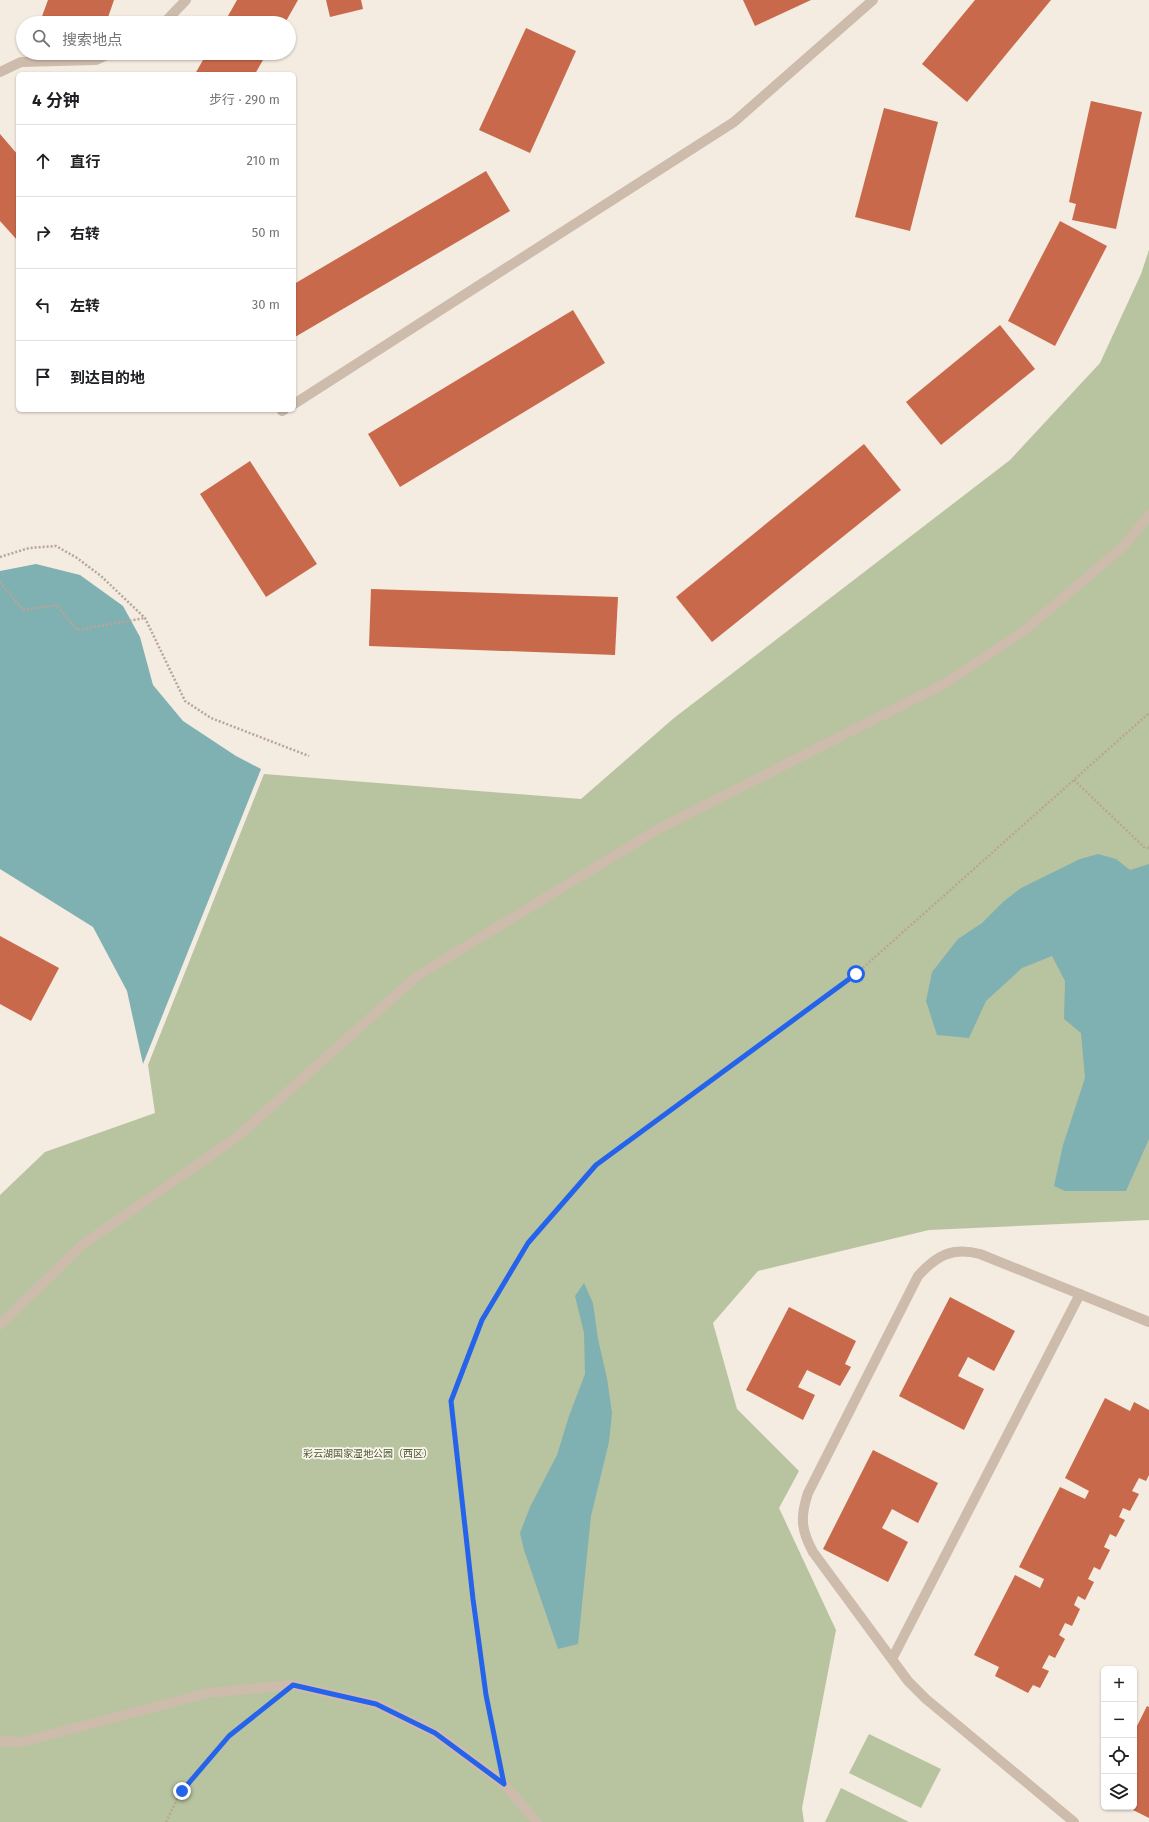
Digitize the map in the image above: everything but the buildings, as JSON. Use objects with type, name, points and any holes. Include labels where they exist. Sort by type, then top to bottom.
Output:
[{"type":"lane","points":[[171,16],[186,0]]},
{"type":"lane","points":[[296,403],[734,122],[873,0]]},
{"type":"lane","points":[[0,72],[21,62],[96,60]]},
{"type":"lane","points":[[0,1326],[82,1245],[237,1137],[417,976],[660,828],[944,684],[1026,630],[1125,545],[1149,515]]},
{"type":"lane","points":[[1074,1822],[926,1699],[908,1681],[813,1552],[805,1538],[802,1522],[803,1508],[808,1494],[918,1276],[929,1265],[942,1256],[954,1252],[967,1251],[980,1254],[1149,1322]]},
{"type":"lane","points":[[892,1659],[1080,1294]]},
{"type":"lane","points":[[0,1741],[22,1742],[207,1693],[293,1685],[376,1704],[435,1733],[504,1784],[536,1822]]},
{"type":"path","points":[[0,557],[29,548],[56,546],[77,558],[101,576],[145,618],[185,701],[211,718],[310,756]]},
{"type":"path","points":[[0,582],[23,610],[57,605],[77,630],[145,618]]},
{"type":"path","points":[[504,1784],[486,1695],[463,1514],[451,1401],[482,1320],[528,1243],[596,1165],[856,974],[1149,713]]},
{"type":"path","points":[[1074,780],[1145,848],[1149,848]]},
{"type":"path","points":[[166,1822],[182,1791],[229,1736],[264,1708]]},
{"type":"green space","name":"彩云湖国家湿地公园（西区）","points":[[1149,250],[1149,1220],[929,1230],[758,1271],[713,1323],[737,1409],[799,1471],[779,1508],[836,1630],[802,1808],[804,1822],[0,1822],[0,1195],[45,1152],[155,1113],[148,1065],[264,774],[581,799],[674,718],[1010,460],[1100,363],[1141,274]]},
{"type":"green space","points":[[869,1734],[941,1769],[921,1808],[849,1773]]},
{"type":"green space","points":[[841,1788],[909,1822],[825,1822]]},
{"type":"water","points":[[36,564],[80,575],[123,606],[140,637],[153,685],[183,721],[236,756],[261,769],[143,1064],[127,991],[93,927],[0,869],[0,571]]},
{"type":"water","points":[[1098,854],[1116,859],[1130,870],[1149,864],[1149,1139],[1126,1191],[1065,1191],[1054,1186],[1063,1145],[1085,1078],[1081,1033],[1064,1019],[1065,981],[1052,956],[1022,968],[986,1001],[969,1038],[937,1035],[926,1001],[932,972],[958,939],[982,923],[1003,902],[1021,888],[1080,859]]},
{"type":"water","points":[[584,1283],[593,1303],[598,1339],[607,1378],[612,1413],[609,1442],[591,1516],[578,1644],[558,1649],[524,1550],[520,1533],[530,1507],[557,1455],[569,1416],[585,1374],[584,1333],[575,1296]]},
{"type":"route","points":[[182,1791],[229,1736],[293,1685],[376,1704],[435,1733],[504,1784],[486,1695],[473,1599],[451,1401],[482,1320],[528,1243],[596,1165],[856,974]]}]
